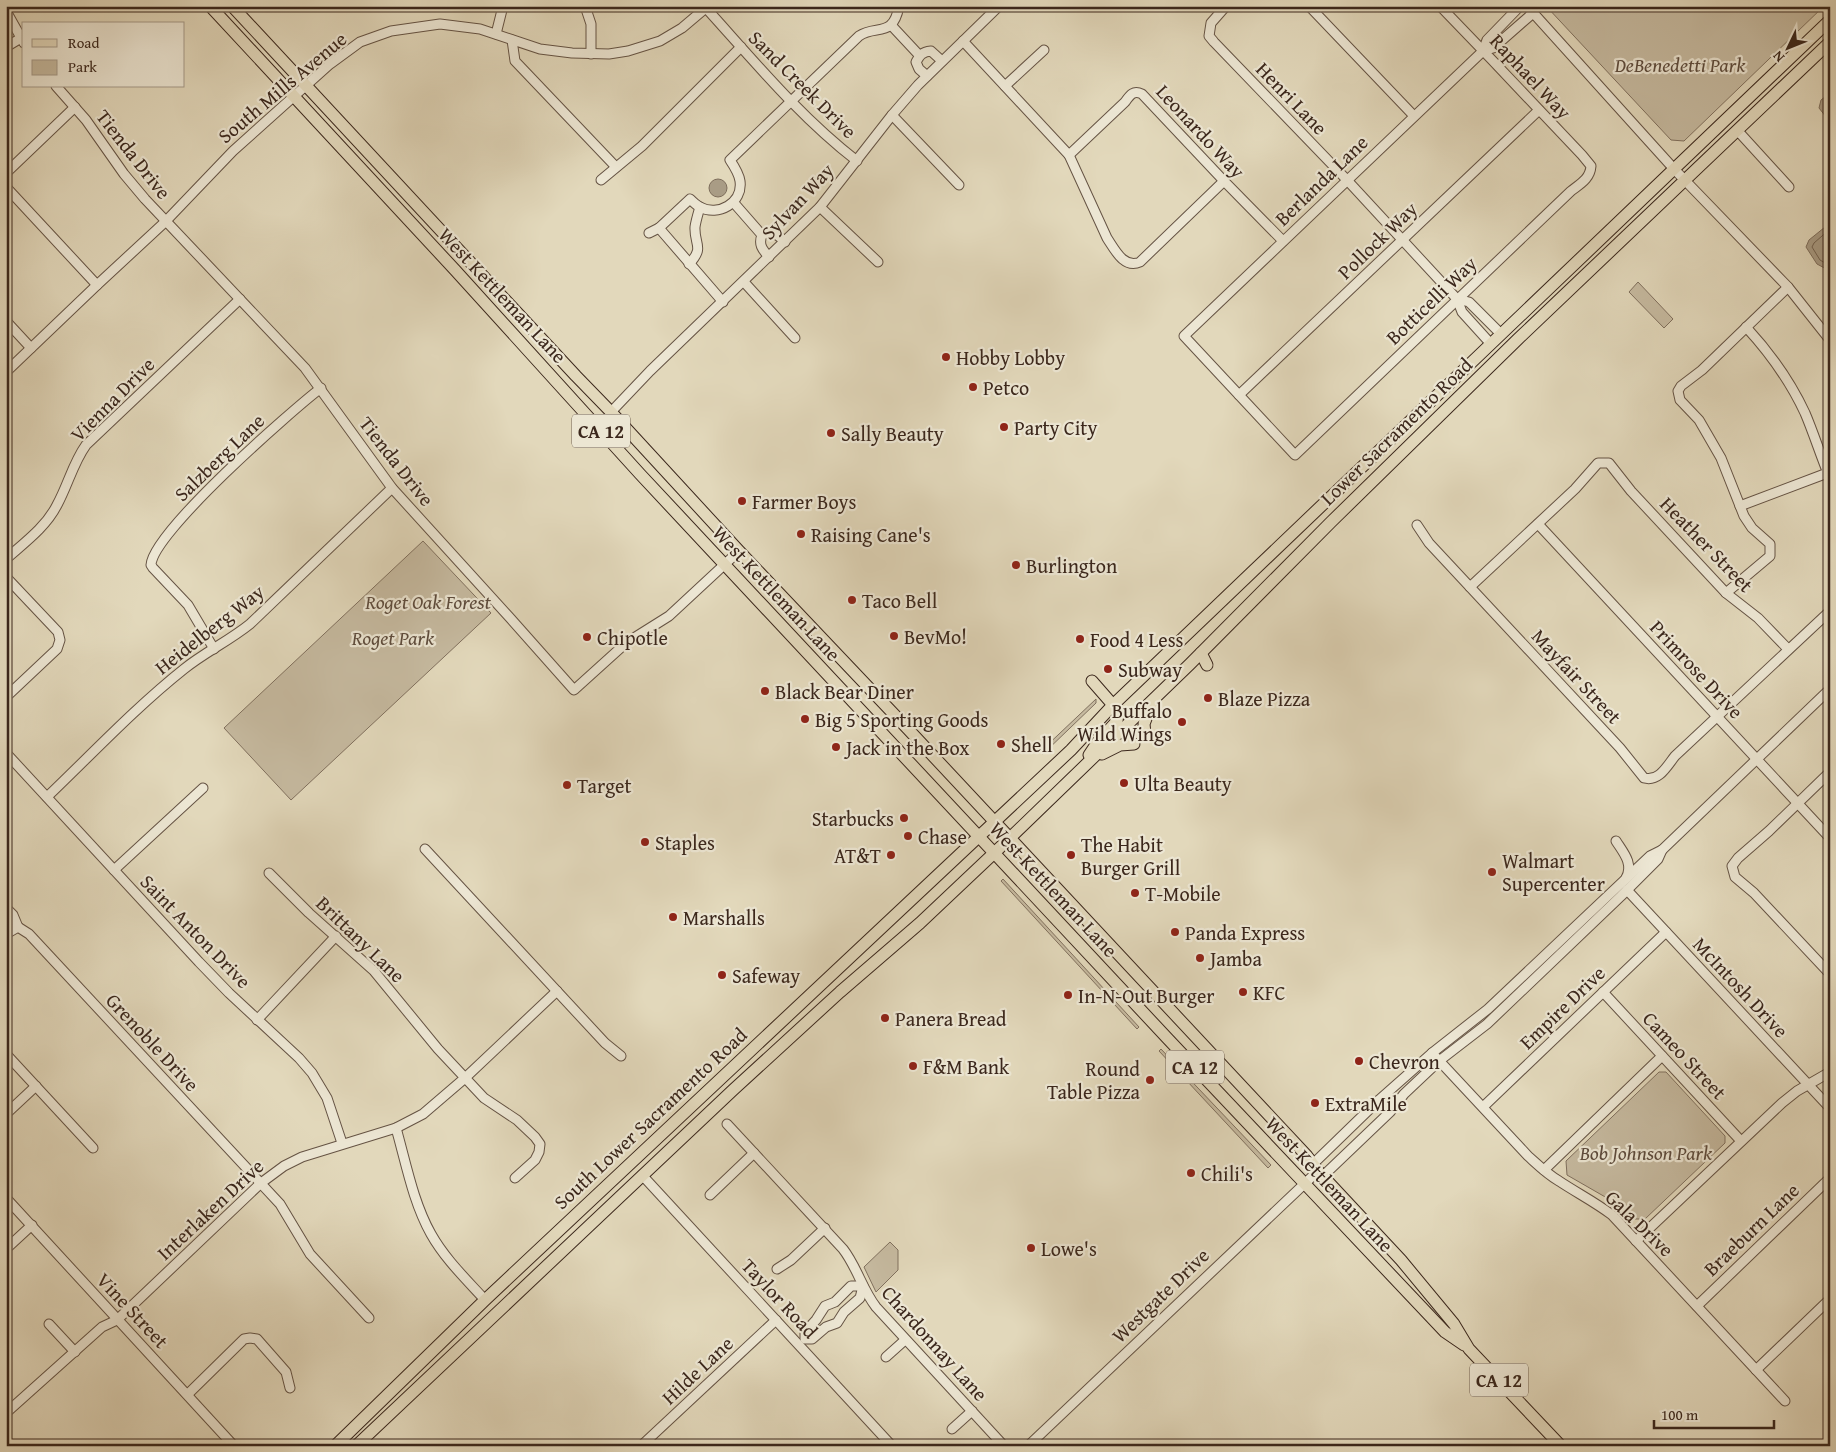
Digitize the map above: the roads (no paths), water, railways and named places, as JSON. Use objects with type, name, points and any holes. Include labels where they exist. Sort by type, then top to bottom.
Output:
[{"type":"main road","name":"West Kettleman Lane","points":[[210,6],[475,291],[725,565],[1304,1184],[1445,1332],[1469,1349],[1561,1446]]},
{"type":"main road","name":"West Kettleman Lane","points":[[232,6],[570,371],[611,412],[739,551],[1010,838],[1401,1260],[1454,1324],[1469,1349]]},
{"type":"main road","name":"Lower Sacramento Road","points":[[995,822],[1071,750],[1113,705],[1830,20]]},
{"type":"main road","name":"Lower Sacramento Road","points":[[994,853],[1201,653],[1446,409],[1830,42]]},
{"type":"main road","points":[[1201,653],[1210,662]]},
{"type":"main road","points":[[1085,766],[1090,751],[1117,721],[1118,714],[1113,705],[1092,681]]},
{"type":"main road","points":[[1145,734],[1144,724],[1149,707],[1159,694]]},
{"type":"main road","points":[[1085,766],[1107,750],[1120,745],[1134,744]]},
{"type":"main road","name":"South Lower Sacramento Road","points":[[335,1446],[485,1300],[995,822]]},
{"type":"main road","name":"South Lower Sacramento Road","points":[[356,1446],[642,1175],[818,1012],[920,923],[994,853]]},
{"type":"main road","points":[[642,1175],[638,1170],[640,1164],[657,1147],[661,1134]]},
{"type":"street","points":[[496,34],[503,6]]},
{"type":"street","points":[[585,6],[590,24],[591,54]]},
{"type":"street","points":[[649,233],[659,228],[690,199],[700,207],[708,210],[727,208],[734,203],[739,195],[740,181],[730,160],[859,36],[865,32],[883,30],[891,25],[899,6]]},
{"type":"street","name":"Sylvan Way","points":[[611,412],[650,371],[820,207],[892,115],[927,76],[1000,6]]},
{"type":"street","name":"Henri Lane","points":[[1226,6],[1211,23],[1209,36],[1347,180],[1457,299],[1462,312],[1491,344]]},
{"type":"street","points":[[1309,6],[1414,116]]},
{"type":"street","name":"Raphael Way","points":[[1440,6],[1582,155],[1591,166],[1590,172]]},
{"type":"street","name":"Berlanda Lane","points":[[1240,396],[1184,336],[1483,51],[1487,40],[1520,6]]},
{"type":"street","name":"South Mills Avenue","points":[[6,372],[165,222],[233,151],[293,96],[350,48],[391,31],[440,24],[480,29],[540,49],[609,54],[628,51],[660,41],[682,28],[707,7]]},
{"type":"street","name":"Sand Creek Drive","points":[[707,7],[792,102],[831,141],[857,161]]},
{"type":"street","points":[[1530,10],[1674,169],[1788,287],[1830,340]]},
{"type":"street","name":"Berlanda Lane","points":[[1483,51],[1494,48],[1530,10]]},
{"type":"street","points":[[6,11],[22,41],[6,47]]},
{"type":"street","points":[[891,25],[919,55]]},
{"type":"street","points":[[512,40],[515,61],[616,167]]},
{"type":"street","points":[[963,41],[1069,155],[1107,238],[1128,264],[1134,265],[1140,262],[1224,181]]},
{"type":"street","points":[[601,180],[642,146],[741,46]]},
{"type":"street","points":[[1005,86],[1044,50]]},
{"type":"street","points":[[927,76],[916,62],[919,55],[930,51],[942,61]]},
{"type":"street","name":"Tienda Drive","points":[[58,88],[92,128],[130,182],[165,222],[296,357],[321,388],[392,488],[574,690],[626,643],[669,616],[739,551]]},
{"type":"street","name":"Leonardo Way","points":[[1069,155],[1125,102],[1130,94],[1137,92],[1142,94],[1148,98],[1158,112],[1283,241]]},
{"type":"street","points":[[6,172],[75,107]]},
{"type":"street","name":"Pollock Way","points":[[1240,396],[1539,110]]},
{"type":"street","points":[[892,115],[959,185]]},
{"type":"street","points":[[1736,130],[1789,187]]},
{"type":"street","name":"Botticelli Way","points":[[1240,396],[1295,455],[1571,191],[1588,178],[1590,172]]},
{"type":"street","points":[[6,187],[97,285]]},
{"type":"street","points":[[734,203],[762,235]]},
{"type":"street","points":[[689,264],[697,256],[698,248],[695,229],[700,207]]},
{"type":"street","points":[[820,207],[878,262]]},
{"type":"street","points":[[659,228],[723,302]]},
{"type":"street","points":[[762,235],[772,232],[785,242]]},
{"type":"street","points":[[762,235],[760,246],[769,257]]},
{"type":"street","points":[[744,282],[795,338]]},
{"type":"street","points":[[1726,593],[1770,556],[1770,544],[1752,528],[1740,506],[1721,458],[1699,420],[1680,400],[1678,391],[1680,386],[1702,370],[1788,287]]},
{"type":"street","name":"Vienna Drive","points":[[6,559],[50,516],[58,504],[75,464],[86,445],[240,299]]},
{"type":"street","name":"Henri Lane","points":[[1457,299],[1469,302],[1501,334]]},
{"type":"street","points":[[6,321],[31,348]]},
{"type":"street","points":[[1740,506],[1829,474],[1806,415],[1788,381],[1765,348],[1746,327]]},
{"type":"street","name":"Salzberg Lane","points":[[214,649],[188,605],[156,571],[151,565],[151,561],[159,547],[189,509],[288,414],[321,388]]},
{"type":"street","name":"Heather Street","points":[[1538,524],[1575,490],[1598,463],[1609,463],[1631,491],[1726,593],[1758,618],[1788,649]]},
{"type":"street","name":"Heidelberg Way","points":[[47,797],[176,676],[197,659],[250,624],[392,488]]},
{"type":"street","points":[[1470,587],[1538,524]]},
{"type":"street","name":"Primrose Drive","points":[[1538,524],[1830,838]]},
{"type":"street","name":"Mayfair Street","points":[[1417,525],[1429,543],[1620,748],[1644,778],[1650,780],[1657,777],[1675,756],[1717,716]]},
{"type":"street","points":[[6,577],[58,632],[60,640],[57,649],[6,697]]},
{"type":"street","points":[[1717,716],[1830,611]]},
{"type":"street","points":[[1625,886],[1629,866],[1616,841],[1634,859],[1641,861],[1662,850],[1830,689]]},
{"type":"street","name":"Saint Anton Drive","points":[[6,753],[204,968],[299,1058],[312,1073],[328,1098],[342,1143]]},
{"type":"street","points":[[1830,772],[1756,844],[1738,858],[1732,866],[1735,877],[1754,893],[1830,974]]},
{"type":"street","points":[[114,870],[203,788]]},
{"type":"street","points":[[425,849],[605,1043],[621,1056]]},
{"type":"street","points":[[1318,1170],[1432,1053],[1488,1009],[1625,886],[1658,860],[1662,850]]},
{"type":"street","points":[[1318,1170],[1390,1112],[1404,1094],[1439,1061],[1487,1024],[1625,886],[1650,856]]},
{"type":"street","name":"Brittany Lane","points":[[269,873],[309,913],[383,981],[422,1030],[488,1102],[513,1116],[538,1141],[540,1148],[537,1156],[532,1164],[515,1178]]},
{"type":"street","name":"McIntosh Drive","points":[[1625,886],[1830,1108]]},
{"type":"street","name":"Grenoble Drive","points":[[6,908],[13,915],[18,927],[29,934],[261,1183],[284,1209],[310,1254],[369,1318]]},
{"type":"street","points":[[6,934],[18,927]]},
{"type":"street","name":"Empire Drive","points":[[1483,1107],[1666,932]]},
{"type":"street","points":[[257,1020],[336,936]]},
{"type":"street","name":"Interlaken Drive","points":[[8,1410],[102,1327],[117,1320],[261,1183],[275,1172],[311,1153],[396,1128],[423,1114],[557,991]]},
{"type":"street","name":"Cameo Street","points":[[1603,992],[1741,1141]]},
{"type":"street","name":"Gala Drive","points":[[1432,1053],[1528,1156],[1559,1182],[1597,1203],[1612,1215],[1785,1401]]},
{"type":"street","points":[[6,1054],[93,1148]]},
{"type":"street","points":[[1544,1170],[1662,1056]]},
{"type":"street","points":[[1636,1241],[1782,1104],[1797,1091],[1830,1072]]},
{"type":"street","points":[[6,1114],[36,1086]]},
{"type":"street","name":"Chardonnay Lane","points":[[727,1124],[825,1228],[851,1260],[863,1286],[876,1307],[1004,1446]]},
{"type":"street","points":[[396,1128],[419,1207],[430,1232],[446,1256],[485,1300]]},
{"type":"street","points":[[710,1195],[754,1153]]},
{"type":"street","name":"Westgate Drive","points":[[1028,1446],[1318,1170]]},
{"type":"street","name":"Taylor Road","points":[[642,1175],[776,1320],[802,1342],[892,1446]]},
{"type":"street","name":"Braeburn Lane","points":[[1696,1306],[1830,1178]]},
{"type":"street","name":"Vine Street","points":[[6,1198],[234,1446]]},
{"type":"street","points":[[6,1249],[32,1225]]},
{"type":"street","points":[[777,1269],[791,1260],[825,1228]]},
{"type":"street","points":[[851,1286],[863,1286],[860,1298],[844,1312],[837,1323],[826,1327],[812,1339],[802,1342],[805,1332],[825,1306],[835,1302],[851,1286]]},
{"type":"street","points":[[1756,1370],[1830,1299]]},
{"type":"street","points":[[835,1302],[844,1312]]},
{"type":"street","name":"Hilde Lane","points":[[641,1446],[776,1320]]},
{"type":"street","points":[[49,1324],[75,1352]]},
{"type":"street","points":[[188,1394],[244,1339],[250,1338],[257,1340],[282,1366],[288,1378],[290,1388]]},
{"type":"street","points":[[886,1356],[905,1340]]},
{"type":"street","points":[[952,1429],[972,1411]]},
{"type":"water","points":[[1830,93],[1830,122],[1819,108],[1821,100]]},
{"type":"water","points":[[718,179],[724,182],[727,188],[724,194],[718,197],[712,194],[709,188],[712,182]]},
{"type":"water","points":[[1830,223],[1830,271],[1817,264],[1806,247],[1809,240]]},
{"type":"place","name":"Hobby Lobby","points":[[946,357]]},
{"type":"place","name":"Petco","points":[[973,387]]},
{"type":"place","name":"Party City","points":[[1004,427]]},
{"type":"place","name":"Sally Beauty","points":[[831,433]]},
{"type":"place","name":"Farmer Boys","points":[[742,501]]},
{"type":"place","name":"Raising Cane's","points":[[801,534]]},
{"type":"place","name":"Burlington","points":[[1016,565]]},
{"type":"place","name":"Taco Bell","points":[[852,600]]},
{"type":"place","name":"BevMo!","points":[[894,636]]},
{"type":"place","name":"Chipotle","points":[[587,637]]},
{"type":"place","name":"Food 4 Less","points":[[1080,639]]},
{"type":"place","name":"Subway","points":[[1108,669]]},
{"type":"place","name":"Black Bear Diner","points":[[765,691]]},
{"type":"place","name":"Blaze Pizza","points":[[1208,698]]},
{"type":"place","name":"Big 5 Sporting Goods","points":[[805,719]]},
{"type":"place","name":"Buffalo Wild Wings","points":[[1182,722]]},
{"type":"place","name":"Shell","points":[[1001,744]]},
{"type":"place","name":"Jack in the Box","points":[[836,747]]},
{"type":"place","name":"Ulta Beauty","points":[[1124,783]]},
{"type":"place","name":"Target","points":[[567,785]]},
{"type":"place","name":"Starbucks","points":[[904,818]]},
{"type":"place","name":"Chase","points":[[908,836]]},
{"type":"place","name":"Staples","points":[[645,842]]},
{"type":"place","name":"AT&T","points":[[891,855]]},
{"type":"place","name":"The Habit Burger Grill","points":[[1071,855]]},
{"type":"place","name":"Walmart Supercenter","points":[[1492,872]]},
{"type":"place","name":"T-Mobile","points":[[1135,893]]},
{"type":"place","name":"Marshalls","points":[[673,917]]},
{"type":"place","name":"Panda Express","points":[[1175,932]]},
{"type":"place","name":"Jamba","points":[[1200,958]]},
{"type":"place","name":"Safeway","points":[[722,975]]},
{"type":"place","name":"KFC","points":[[1243,992]]},
{"type":"place","name":"In-N-Out Burger","points":[[1068,995]]},
{"type":"place","name":"Panera Bread","points":[[885,1018]]},
{"type":"place","name":"Chevron","points":[[1359,1061]]},
{"type":"place","name":"F&M Bank","points":[[913,1066]]},
{"type":"place","name":"Round Table Pizza","points":[[1150,1080]]},
{"type":"place","name":"ExtraMile","points":[[1315,1103]]},
{"type":"place","name":"Chili's","points":[[1191,1173]]},
{"type":"place","name":"Lowe's","points":[[1031,1248]]},
{"type":"park label","name":"DeBenedetti Park","points":[[1680,64]]},
{"type":"park label","name":"Roget Oak Forest","points":[[428,601]]},
{"type":"park label","name":"Roget Park","points":[[393,637]]},
{"type":"park label","name":"Bob Johnson Park","points":[[1646,1152]]}]
